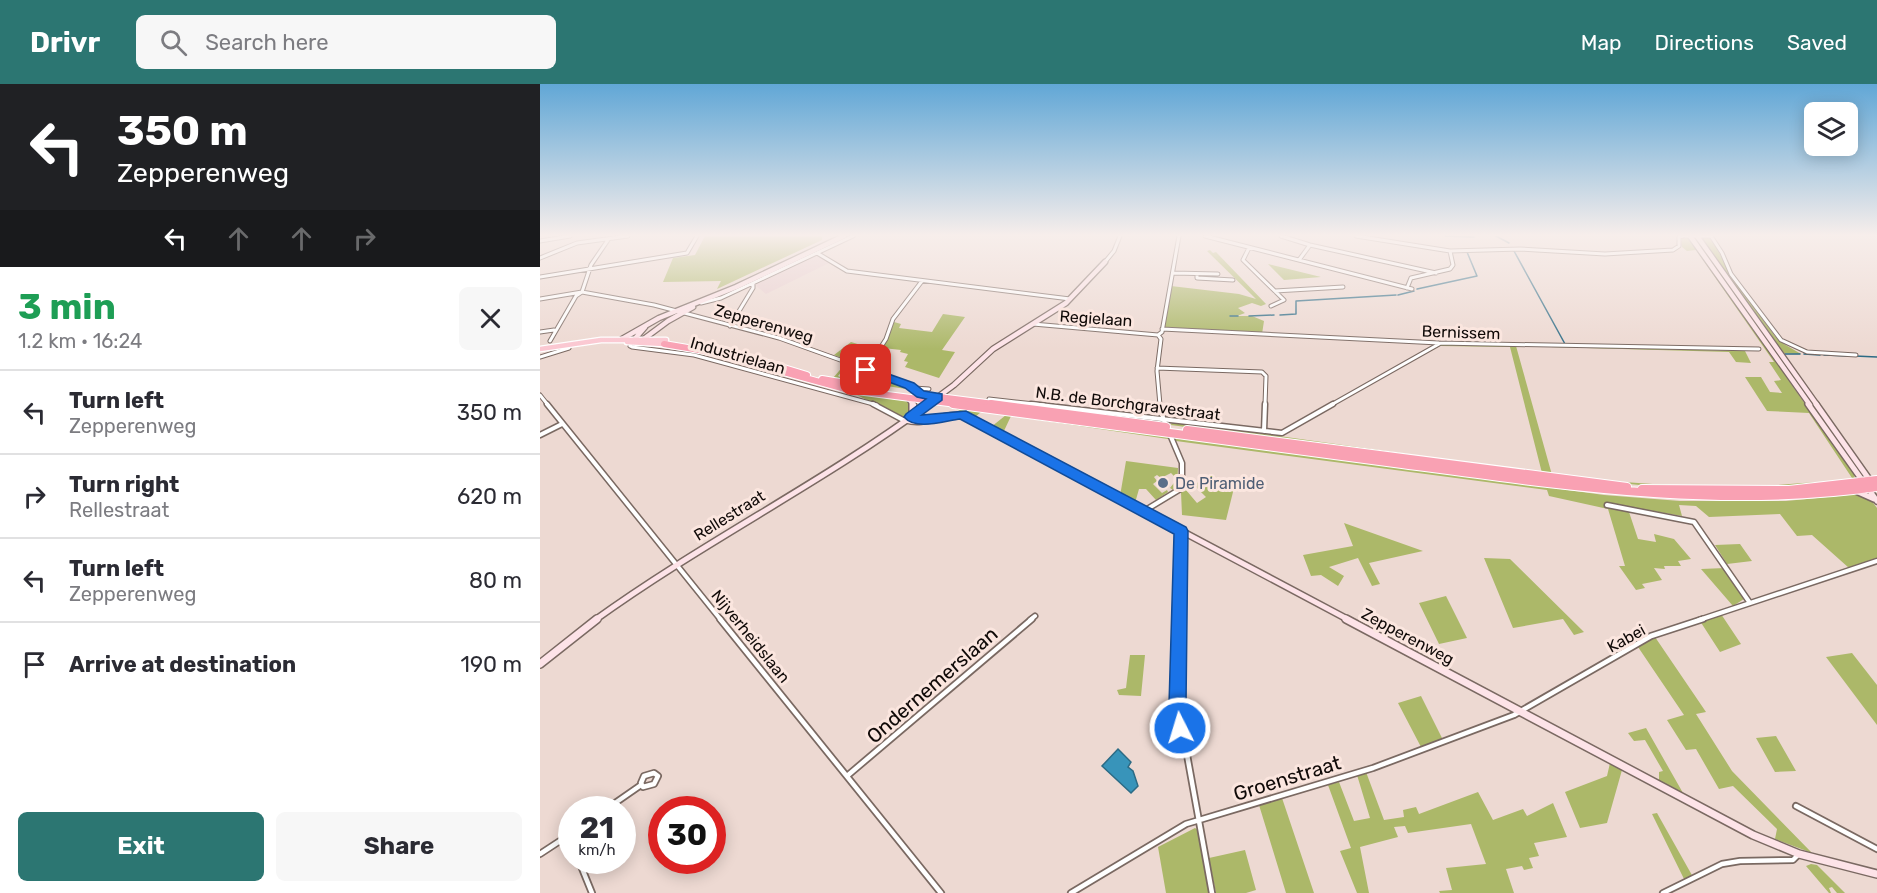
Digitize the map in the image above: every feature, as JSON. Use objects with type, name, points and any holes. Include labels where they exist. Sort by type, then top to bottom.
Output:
[{"type":"highway","points":[[664,341],[700,349],[812,382],[863,392],[935,399],[1592,489],[1695,497],[1758,498],[1873,484]]},
{"type":"highway","points":[[664,341],[718,348],[825,380],[921,394],[935,399]]},
{"type":"main road","points":[[676,311],[764,274]]},
{"type":"main road","points":[[540,354],[622,339],[664,341]]},
{"type":"main road","points":[[540,354],[569,348],[638,340]]},
{"type":"street","points":[[540,277],[558,274]]},
{"type":"street","points":[[550,342],[554,330],[576,296],[582,292],[588,274]]},
{"type":"street","points":[[638,340],[682,313],[764,274]]},
{"type":"street","points":[[701,303],[716,300],[773,274]]},
{"type":"street","points":[[867,274],[1070,299]]},
{"type":"street","name":"Rellestraat","points":[[540,664],[608,610],[675,565],[907,419],[949,388],[987,353],[1070,299],[1094,274]]},
{"type":"street","points":[[1165,424],[1158,402],[1157,368],[1161,339],[1158,335],[1162,329],[1173,274]]},
{"type":"street","points":[[1191,274],[1218,274]]},
{"type":"street","points":[[1197,274],[1197,278],[1233,280]]},
{"type":"street","points":[[1257,274],[1284,301],[1271,306]]},
{"type":"street","points":[[1352,274],[1412,289]]},
{"type":"street","points":[[1407,288],[1413,274]]},
{"type":"street","points":[[1411,278],[1432,274]]},
{"type":"street","points":[[1717,274],[1845,453],[1873,484]]},
{"type":"street","points":[[1724,274],[1873,484],[1877,501]]},
{"type":"street","points":[[1731,274],[1781,340],[1802,351],[1856,355]]},
{"type":"street","points":[[867,370],[886,339],[893,319],[922,280]]},
{"type":"street","points":[[730,326],[753,283]]},
{"type":"street","points":[[744,287],[750,291]]},
{"type":"street","points":[[1275,291],[1343,287]]},
{"type":"street","points":[[540,299],[582,292]]},
{"type":"street","name":"Zepperenweg","points":[[582,292],[676,311],[779,338],[886,376],[914,388],[921,394]]},
{"type":"street","points":[[622,339],[676,311]]},
{"type":"street","points":[[638,340],[651,322]]},
{"type":"street","name":"Regielaan","points":[[1033,324],[1158,335]]},
{"type":"street","points":[[658,327],[656,333],[664,341]]},
{"type":"street","name":"Bernissem","points":[[1162,329],[1439,343],[1759,349]]},
{"type":"street","points":[[540,332],[554,330]]},
{"type":"street","name":"Industrielaan","points":[[638,340],[630,346],[655,347],[696,354],[800,385],[866,400],[907,419]]},
{"type":"street","name":"N.B. de Borchgravestraat","points":[[989,399],[1163,418],[1272,433],[1284,432],[1439,343]]},
{"type":"street","points":[[540,354],[540,362]]},
{"type":"street","points":[[1157,368],[1262,372],[1266,376],[1264,431]]},
{"type":"street","name":"Zepperenweg","points":[[867,370],[874,382],[882,382],[886,376]]},
{"type":"street","name":"Zepperenweg","points":[[914,388],[929,389]]},
{"type":"street","points":[[949,388],[953,394]]},
{"type":"street","name":"Industrielaan","points":[[844,394],[863,392]]},
{"type":"street","name":"Nijverheidslaan","points":[[540,395],[941,893]]},
{"type":"street","points":[[907,419],[914,406],[908,398]]},
{"type":"street","name":"Zepperenweg","points":[[907,419],[916,423],[961,414],[1727,822],[1799,854],[1877,874]]},
{"type":"street","points":[[540,435],[562,424]]},
{"type":"street","points":[[1144,511],[1182,488],[1182,463],[1171,437]]},
{"type":"street","points":[[1845,453],[1844,457],[1856,476],[1853,487],[1877,501]]},
{"type":"street","points":[[1607,505],[1694,522],[1750,603]]},
{"type":"street","points":[[1181,531],[1178,705],[1212,893]]},
{"type":"street","name":"Kabei","points":[[1522,712],[1651,636],[1877,561]]},
{"type":"street","name":"Ondernemerslaan","points":[[847,776],[1035,616]]},
{"type":"street","name":"Groenstraat","points":[[1071,893],[1164,837],[1199,820],[1373,768],[1522,712]]},
{"type":"street","points":[[626,796],[641,786]]},
{"type":"street","points":[[1796,806],[1877,849]]},
{"type":"street","points":[[540,854],[558,842]]},
{"type":"street","points":[[1663,893],[1688,883],[1709,869],[1724,863],[1785,862],[1793,860],[1799,854]]},
{"type":"street","points":[[584,874],[592,893]]},
{"type":"shaded area","points":[[777,274],[807,274],[766,294],[755,285]]},
{"type":"green space","points":[[666,274],[750,274],[717,289],[721,281],[663,282]]},
{"type":"green space","points":[[1230,274],[1237,274],[1266,304],[1261,306],[1252,303],[1238,308],[1245,313],[1237,316],[1252,316],[1264,321],[1262,334],[1164,327],[1171,286],[1239,294],[1256,299]]},
{"type":"green space","points":[[1278,274],[1308,274],[1321,277],[1284,280]]},
{"type":"green space","points":[[1713,274],[1854,474],[1855,479],[1842,480],[1852,478],[1809,413],[1767,411],[1745,377],[1761,377],[1770,392],[1782,393],[1774,381],[1781,380],[1769,362],[1774,362]]},
{"type":"green space","points":[[1727,274],[1730,274],[1775,336],[1801,354],[1784,353]]},
{"type":"green space","points":[[943,314],[965,317],[942,350],[955,352],[939,378],[905,367],[908,362],[904,361],[908,354],[900,352],[901,350],[883,348],[894,322],[901,324],[899,328],[932,332]]},
{"type":"green space","points":[[851,342],[877,350],[874,355],[868,353],[865,356],[850,351],[842,358],[834,355]]},
{"type":"green space","points":[[1439,345],[1516,346],[1552,475],[1645,484],[1708,486],[1829,482],[1774,488],[1662,487],[1563,478],[1171,425],[1172,422],[1186,423],[1542,473],[1510,347],[1440,346],[1357,391]]},
{"type":"green space","points":[[1517,346],[1745,351],[1751,363],[1736,362],[1729,352]]},
{"type":"green space","points":[[845,364],[847,365],[838,376],[842,378],[853,367],[867,372],[873,383],[881,383],[888,378],[913,390],[833,378]]},
{"type":"green space","points":[[855,394],[906,401],[911,404],[912,411],[902,418]]},
{"type":"green space","points":[[952,407],[1168,435],[1168,439],[1011,416],[1003,433],[991,427],[1006,415],[981,412],[974,418]]},
{"type":"green space","points":[[1173,436],[1604,495],[1680,501],[1786,501],[1859,494],[1871,500],[1877,508],[1877,558],[1849,568],[1812,535],[1797,536],[1780,514],[1709,517],[1696,506],[1679,505],[1682,516],[1607,503],[1628,509],[1638,539],[1656,542],[1654,534],[1674,539],[1691,559],[1678,561],[1681,566],[1664,566],[1665,569],[1654,568],[1662,580],[1642,584],[1645,588],[1636,590],[1619,566],[1625,566],[1608,509],[1549,496],[1547,490],[1176,441]]},
{"type":"green space","points":[[1126,461],[1178,468],[1177,488],[1173,490],[1170,488],[1177,479],[1171,473],[1161,478],[1157,475],[1154,477],[1157,481],[1153,484],[1162,493],[1167,490],[1168,492],[1156,500],[1146,489],[1139,489],[1135,503],[1120,496]]},
{"type":"green space","points":[[1209,475],[1235,484],[1226,520],[1182,515],[1181,492],[1186,490],[1197,503],[1206,497],[1194,485]]},
{"type":"green space","points":[[1344,523],[1423,551],[1369,563],[1380,584],[1372,586],[1358,558],[1329,567],[1344,576],[1338,586],[1321,575],[1311,576],[1303,555],[1353,546]]},
{"type":"green space","points":[[1740,544],[1752,561],[1727,564],[1715,545]]},
{"type":"green space","points":[[1484,558],[1510,559],[1584,632],[1574,635],[1563,619],[1513,628]]},
{"type":"green space","points":[[1725,568],[1744,599],[1733,606],[1701,569]]},
{"type":"green space","points":[[1446,596],[1467,638],[1439,644],[1419,603]]},
{"type":"green space","points":[[1721,614],[1741,644],[1720,652],[1700,621]]},
{"type":"green space","points":[[1655,637],[1706,712],[1696,714],[1732,771],[1812,853],[1775,839],[1777,829],[1733,786],[1719,789],[1696,749],[1686,750],[1667,720],[1684,715],[1638,647]]},
{"type":"green space","points":[[1852,653],[1877,685],[1877,725],[1826,657]]},
{"type":"green space","points":[[1130,655],[1145,655],[1141,696],[1119,695],[1117,690],[1126,688]]},
{"type":"green space","points":[[1421,696],[1443,740],[1421,747],[1398,703]]},
{"type":"green space","points":[[1646,728],[1683,793],[1659,781],[1659,772],[1663,771],[1645,740],[1634,741],[1628,733]]},
{"type":"green space","points":[[1776,736],[1796,771],[1775,772],[1756,738]]},
{"type":"green space","points":[[1610,763],[1622,770],[1607,823],[1580,828],[1565,792],[1607,776]]},
{"type":"green space","points":[[1366,772],[1384,820],[1404,817],[1403,810],[1416,807],[1419,814],[1478,792],[1493,820],[1523,809],[1527,816],[1553,803],[1567,837],[1534,843],[1539,856],[1529,858],[1533,868],[1524,870],[1522,866],[1506,869],[1514,893],[1440,893],[1439,891],[1452,890],[1446,868],[1486,864],[1471,824],[1408,833],[1405,826],[1394,827],[1398,837],[1360,847],[1369,893],[1357,893],[1340,851],[1351,848],[1328,785],[1339,782],[1354,821],[1370,818],[1357,775]]},
{"type":"green space","points":[[1282,798],[1314,893],[1286,893],[1259,805]]},
{"type":"green space","points":[[1657,813],[1693,877],[1685,881],[1652,814]]},
{"type":"green space","points":[[1195,828],[1198,830],[1211,893],[1166,893],[1158,847]]},
{"type":"green space","points":[[1245,850],[1256,890],[1246,893],[1216,893],[1209,858]]},
{"type":"green space","points":[[1817,865],[1845,893],[1837,893],[1832,887],[1829,888],[1831,893],[1829,893],[1806,866]]},
{"type":"water","points":[[1118,749],[1131,762],[1128,767],[1133,771],[1138,786],[1131,793],[1102,766]]},
{"type":"waterway","points":[[1417,289],[1477,276],[1476,274]]},
{"type":"waterway","points":[[1526,274],[1565,344]]},
{"type":"waterway","points":[[1398,295],[1414,291]]},
{"type":"waterway","points":[[1280,315],[1296,314],[1296,301],[1396,295]]},
{"type":"waterway","points":[[1249,316],[1274,315]]},
{"type":"waterway","points":[[1230,316],[1238,316]]},
{"type":"waterway","points":[[1785,354],[1800,354]]},
{"type":"waterway","points":[[1804,354],[1820,355]]},
{"type":"waterway","points":[[1824,355],[1850,356]]},
{"type":"waterway","points":[[1855,356],[1877,357]]},
{"type":"place","name":"De Piramide","points":[[1163,483]]},
{"type":"route","points":[[866,370],[913,387],[921,394],[938,397],[911,417],[926,420],[961,414],[1181,531],[1178,705],[1180,728]]}]
